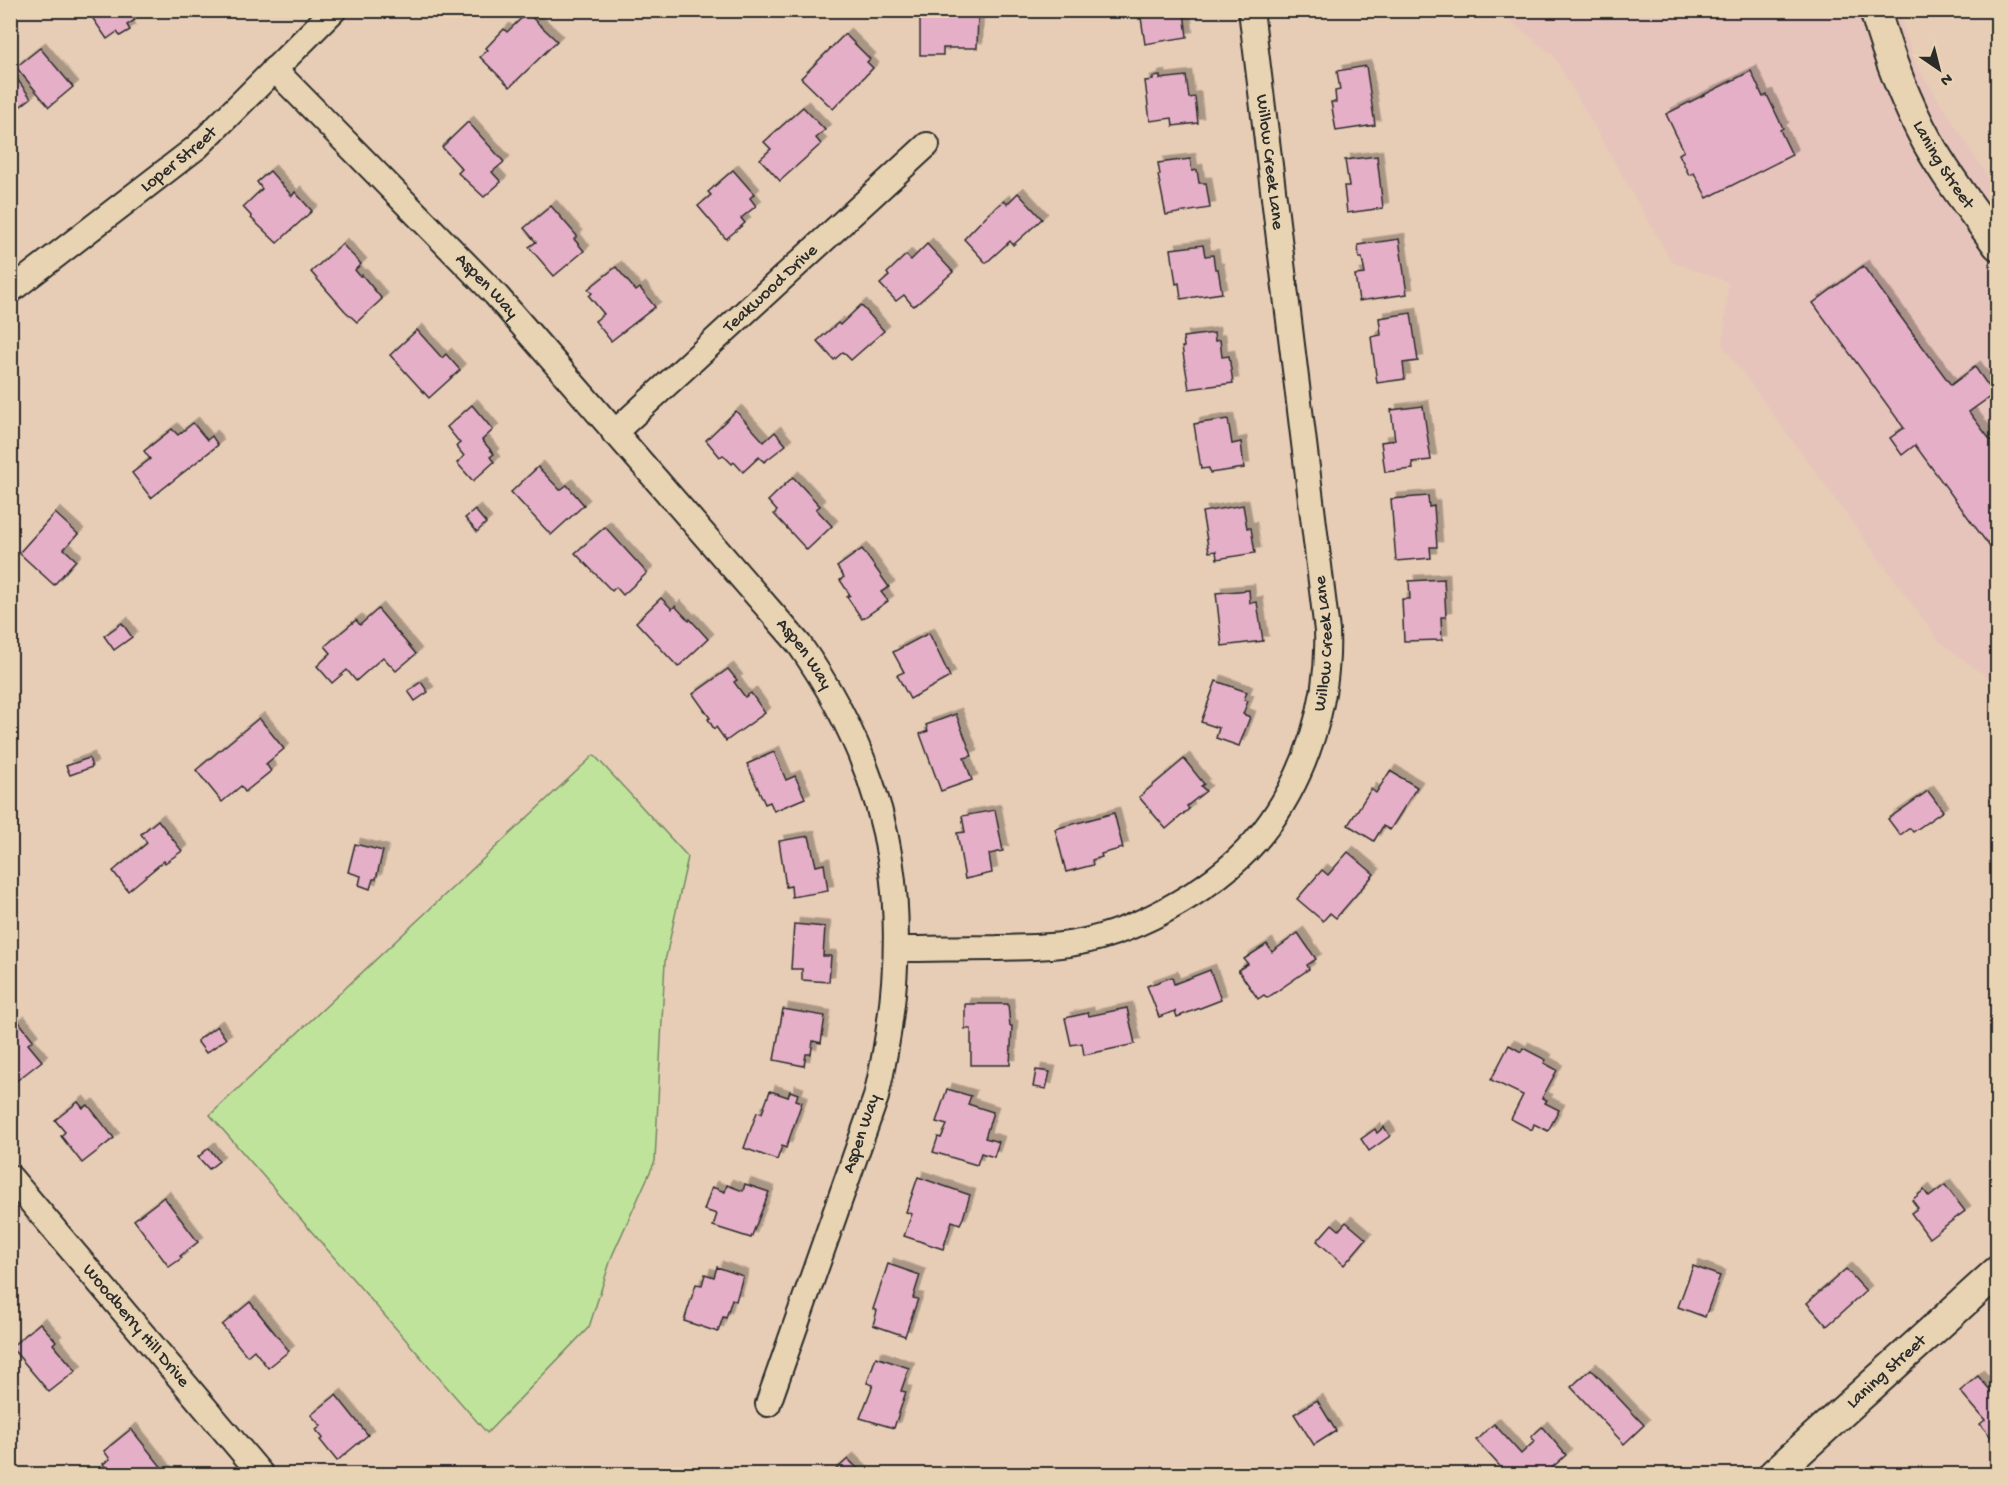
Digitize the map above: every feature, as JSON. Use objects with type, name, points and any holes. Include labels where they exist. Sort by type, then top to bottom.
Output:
[{"type":"street","name":"Loper Street","points":[[10,291],[197,147],[334,10]]},
{"type":"street","name":"Willow Creek Lane","points":[[897,950],[1059,945],[1104,936],[1138,924],[1191,894],[1246,851],[1279,809],[1304,758],[1323,692],[1327,663],[1327,632],[1251,10]]},
{"type":"street","name":"Laning Street","points":[[1875,10],[1885,45],[1904,93],[1929,144],[1998,245]]},
{"type":"street","name":"Aspen Way","points":[[274,69],[495,294],[799,644],[832,696],[866,767],[881,813],[895,884],[897,950],[893,1010],[876,1097],[768,1404]]},
{"type":"street","name":"Teakwood Drive","points":[[614,433],[927,145]]},
{"type":"street","name":"Woodberry Hill Drive","points":[[10,1178],[261,1474]]},
{"type":"street","name":"Laning Street","points":[[1774,1474],[1998,1272]]},
{"type":"shaded area","points":[[1498,11],[1898,11],[1917,66],[1997,191],[1997,685],[1939,641],[1723,346],[1728,282],[1672,262],[1553,55]]},
{"type":"green space","points":[[594,755],[688,857],[665,961],[655,1161],[612,1256],[589,1327],[487,1433],[210,1115]]},
{"type":"building","points":[[87,10],[128,10],[135,20],[127,25],[130,30],[120,36],[117,32],[107,39]]},
{"type":"building","points":[[920,10],[978,12],[977,48],[943,48],[943,55],[920,55]]},
{"type":"building","points":[[1138,10],[1176,10],[1177,14],[1184,12],[1187,37],[1145,44]]},
{"type":"building","points":[[527,13],[557,41],[510,87],[480,57],[504,29],[507,32]]},
{"type":"building","points":[[845,34],[870,59],[867,62],[873,68],[833,109],[801,78]]},
{"type":"building","points":[[40,48],[73,87],[49,107],[16,67]]},
{"type":"building","points":[[1366,66],[1375,125],[1336,131],[1331,102],[1336,102],[1335,91],[1340,90],[1337,71]]},
{"type":"building","points":[[1751,71],[1763,97],[1767,95],[1783,128],[1780,130],[1792,155],[1707,198],[1694,173],[1689,175],[1679,154],[1684,151],[1666,114]]},
{"type":"building","points":[[1160,76],[1160,79],[1186,76],[1189,98],[1195,97],[1198,123],[1173,126],[1172,118],[1150,121],[1145,81]]},
{"type":"building","points":[[17,79],[31,98],[13,112],[10,110],[10,84]]},
{"type":"building","points":[[803,107],[825,130],[816,138],[821,144],[780,181],[760,159],[771,149],[764,142]]},
{"type":"building","points":[[468,122],[504,162],[492,172],[501,182],[484,197],[458,173],[462,169],[442,147]]},
{"type":"building","points":[[1377,156],[1383,208],[1347,213],[1344,186],[1349,186],[1345,160]]},
{"type":"building","points":[[1190,159],[1192,171],[1197,170],[1199,183],[1206,183],[1210,208],[1166,215],[1158,175],[1160,175],[1158,163]]},
{"type":"building","points":[[733,170],[754,194],[750,198],[756,206],[741,218],[745,223],[726,239],[698,206],[711,195],[708,192]]},
{"type":"building","points":[[270,171],[292,196],[295,192],[312,211],[277,243],[243,207],[262,189],[257,182]]},
{"type":"building","points":[[1018,193],[1042,219],[1013,245],[1010,241],[986,263],[964,239],[988,214],[1004,201],[1007,204]]},
{"type":"building","points":[[551,206],[577,236],[574,239],[584,251],[554,276],[529,247],[536,242],[524,228]]},
{"type":"building","points":[[1399,239],[1407,294],[1359,301],[1355,275],[1365,274],[1362,258],[1359,258],[1358,245]]},
{"type":"building","points":[[342,244],[361,264],[355,270],[382,299],[357,322],[311,272]]},
{"type":"building","points":[[927,244],[953,272],[917,304],[913,306],[904,295],[896,301],[880,284],[889,276],[887,273],[906,255],[911,260]]},
{"type":"building","points":[[1203,245],[1205,256],[1213,255],[1222,293],[1181,299],[1179,283],[1176,284],[1171,249]]},
{"type":"building","points":[[1863,266],[1951,385],[1975,367],[1994,394],[1969,412],[1998,450],[1998,558],[1915,445],[1902,455],[1890,438],[1904,428],[1813,303]]},
{"type":"building","points":[[616,267],[636,291],[640,288],[655,307],[611,341],[595,321],[604,314],[589,296],[592,293],[588,289]]},
{"type":"building","points":[[861,305],[884,331],[851,360],[843,352],[834,360],[817,341],[838,323],[840,325]]},
{"type":"building","points":[[1411,313],[1418,361],[1403,363],[1405,379],[1377,383],[1371,337],[1381,335],[1379,318]]},
{"type":"building","points":[[417,330],[442,358],[446,354],[460,370],[429,398],[390,355]]},
{"type":"building","points":[[1214,333],[1215,341],[1220,340],[1222,357],[1229,356],[1233,383],[1189,389],[1182,347],[1184,347],[1183,337]]},
{"type":"building","points":[[472,405],[493,430],[482,440],[494,454],[490,457],[494,462],[473,481],[457,463],[464,456],[456,446],[460,443],[447,427]]},
{"type":"building","points":[[1423,406],[1431,460],[1412,462],[1413,469],[1385,472],[1381,442],[1395,440],[1391,410]]},
{"type":"building","points":[[736,411],[764,442],[775,432],[786,445],[764,462],[759,457],[743,472],[734,462],[732,464],[723,455],[720,457],[706,440]]},
{"type":"building","points":[[1228,419],[1232,444],[1241,442],[1244,468],[1210,473],[1209,468],[1201,469],[1194,424]]},
{"type":"building","points":[[193,423],[207,440],[212,436],[218,445],[151,498],[132,473],[150,459],[144,451],[172,429],[178,435]]},
{"type":"building","points":[[538,467],[560,490],[567,485],[584,505],[551,535],[511,492]]},
{"type":"building","points":[[793,477],[820,506],[816,509],[832,526],[807,550],[774,514],[777,511],[768,501]]},
{"type":"building","points":[[1428,496],[1429,507],[1434,506],[1437,547],[1430,547],[1431,558],[1396,561],[1391,499]]},
{"type":"building","points":[[1243,505],[1247,528],[1251,528],[1255,553],[1217,559],[1216,551],[1209,552],[1202,512]]},
{"type":"building","points":[[475,510],[486,523],[477,532],[465,518]]},
{"type":"building","points":[[55,513],[78,534],[64,549],[76,560],[54,585],[19,553]]},
{"type":"building","points":[[605,527],[647,573],[623,595],[616,587],[612,591],[575,553]]},
{"type":"building","points":[[862,549],[889,587],[881,592],[888,601],[862,619],[847,597],[850,595],[840,580],[844,577],[837,567]]},
{"type":"building","points":[[1444,579],[1446,617],[1441,617],[1442,640],[1404,641],[1402,599],[1410,599],[1409,581]]},
{"type":"building","points":[[1249,590],[1250,603],[1257,602],[1263,641],[1222,646],[1216,593]]},
{"type":"building","points":[[661,598],[672,609],[675,606],[689,621],[690,619],[708,639],[678,667],[636,622]]},
{"type":"building","points":[[378,609],[416,654],[396,671],[383,657],[356,681],[347,670],[332,683],[317,666],[331,653],[325,646],[356,620],[360,625]]},
{"type":"building","points":[[122,623],[132,637],[114,650],[104,636]]},
{"type":"building","points":[[929,633],[950,677],[910,699],[897,675],[904,672],[893,652]]},
{"type":"building","points":[[728,669],[737,680],[734,682],[745,697],[751,693],[765,713],[726,741],[716,727],[714,729],[708,719],[710,718],[693,694]]},
{"type":"building","points":[[1216,681],[1247,692],[1244,700],[1248,701],[1243,714],[1250,717],[1239,746],[1216,738],[1219,728],[1201,722]]},
{"type":"building","points":[[421,682],[428,692],[415,701],[408,691]]},
{"type":"building","points":[[956,714],[972,756],[964,758],[972,780],[941,791],[920,734],[928,731],[926,725]]},
{"type":"building","points":[[259,718],[284,749],[266,764],[271,771],[245,792],[241,786],[222,802],[196,770]]},
{"type":"building","points":[[774,752],[786,780],[795,776],[805,798],[774,811],[770,802],[765,804],[747,764]]},
{"type":"building","points":[[89,758],[92,767],[70,775],[66,766]]},
{"type":"building","points":[[1184,759],[1204,784],[1201,786],[1206,791],[1187,806],[1189,809],[1166,829],[1139,797]]},
{"type":"building","points":[[1390,771],[1417,787],[1390,830],[1383,826],[1374,841],[1348,825],[1371,789],[1376,793]]},
{"type":"building","points":[[1928,791],[1943,811],[1913,832],[1910,828],[1900,835],[1888,819]]},
{"type":"building","points":[[995,810],[1003,851],[989,854],[992,873],[965,879],[957,833],[965,832],[962,816]]},
{"type":"building","points":[[1114,813],[1123,848],[1101,854],[1102,857],[1092,860],[1093,865],[1066,872],[1055,829]]},
{"type":"building","points":[[158,820],[182,851],[165,863],[164,861],[128,891],[113,871],[147,843],[141,834]]},
{"type":"building","points":[[809,836],[816,866],[824,864],[828,891],[792,897],[791,886],[786,887],[779,841]]},
{"type":"building","points":[[355,844],[383,851],[376,879],[373,879],[370,889],[359,885],[361,876],[348,872]]},
{"type":"building","points":[[1348,852],[1374,874],[1336,918],[1330,913],[1323,921],[1297,899],[1322,870],[1328,875]]},
{"type":"building","points":[[794,924],[825,927],[823,956],[831,956],[829,982],[802,980],[802,969],[791,969]]},
{"type":"building","points":[[1298,933],[1316,959],[1307,965],[1309,969],[1267,998],[1264,995],[1258,999],[1238,970],[1248,964],[1244,959],[1267,944],[1272,952]]},
{"type":"building","points":[[1210,970],[1221,1000],[1177,1017],[1175,1011],[1159,1017],[1147,986],[1172,977],[1174,984]]},
{"type":"building","points":[[965,1004],[1008,1004],[1010,1026],[1012,1026],[1010,1065],[971,1065],[971,1029],[965,1029]]},
{"type":"building","points":[[1127,1008],[1135,1044],[1084,1055],[1082,1043],[1071,1045],[1065,1018],[1088,1013],[1089,1016]]},
{"type":"building","points":[[783,1009],[825,1016],[821,1043],[813,1041],[811,1054],[806,1054],[804,1066],[774,1060]]},
{"type":"building","points":[[19,1022],[33,1040],[28,1044],[42,1061],[15,1082],[10,1075],[10,1028]]},
{"type":"building","points":[[217,1026],[226,1039],[206,1053],[197,1041]]},
{"type":"building","points":[[1509,1045],[1521,1052],[1523,1048],[1546,1060],[1544,1063],[1557,1070],[1542,1098],[1547,1100],[1545,1103],[1559,1110],[1548,1131],[1534,1124],[1532,1130],[1511,1119],[1523,1095],[1491,1080]]},
{"type":"building","points":[[1036,1070],[1050,1072],[1046,1089],[1033,1087]]},
{"type":"building","points":[[947,1089],[971,1096],[968,1104],[993,1112],[985,1138],[999,1142],[994,1157],[981,1153],[977,1165],[933,1152],[938,1137],[941,1138],[947,1125],[936,1122]]},
{"type":"building","points":[[770,1091],[788,1097],[790,1091],[798,1094],[796,1100],[802,1102],[786,1148],[782,1146],[777,1160],[744,1148],[757,1112],[762,1113]]},
{"type":"building","points":[[78,1102],[83,1108],[88,1105],[114,1138],[82,1163],[61,1136],[65,1132],[55,1120]]},
{"type":"building","points":[[1384,1127],[1390,1136],[1369,1151],[1361,1139],[1375,1129],[1377,1133]]},
{"type":"building","points":[[209,1148],[219,1161],[209,1169],[198,1157]]},
{"type":"building","points":[[918,1177],[970,1195],[960,1224],[952,1221],[943,1249],[904,1236],[912,1214],[906,1212]]},
{"type":"building","points":[[745,1184],[769,1192],[751,1238],[713,1226],[717,1214],[704,1210],[712,1187],[725,1192],[727,1185],[743,1191]]},
{"type":"building","points":[[1945,1185],[1965,1211],[1929,1238],[1911,1213],[1918,1208],[1912,1200],[1924,1190],[1929,1197]]},
{"type":"building","points":[[164,1197],[198,1242],[169,1267],[134,1220]]},
{"type":"building","points":[[1346,1222],[1366,1239],[1344,1265],[1317,1241],[1332,1224],[1339,1230]]},
{"type":"building","points":[[888,1264],[920,1275],[913,1298],[918,1299],[905,1336],[873,1325],[877,1311],[873,1309]]},
{"type":"building","points":[[1693,1266],[1720,1276],[1705,1317],[1678,1307]]},
{"type":"building","points":[[717,1267],[743,1276],[736,1301],[732,1299],[726,1318],[723,1317],[718,1332],[684,1321],[696,1284],[702,1285],[705,1274],[714,1277]]},
{"type":"building","points":[[1846,1269],[1866,1291],[1827,1326],[1807,1303]]},
{"type":"building","points":[[250,1302],[289,1351],[268,1368],[254,1350],[247,1356],[222,1325]]},
{"type":"building","points":[[40,1323],[56,1341],[53,1344],[76,1371],[49,1392],[11,1347]]},
{"type":"building","points":[[876,1357],[909,1368],[901,1391],[906,1392],[894,1428],[860,1418],[873,1385],[867,1383]]},
{"type":"building","points":[[1591,1369],[1644,1425],[1624,1444],[1571,1387]]},
{"type":"building","points":[[1978,1376],[1998,1399],[1998,1445],[1980,1424],[1985,1420],[1960,1391]]},
{"type":"building","points":[[336,1395],[368,1435],[337,1461],[320,1440],[323,1438],[316,1430],[321,1426],[311,1415]]},
{"type":"building","points":[[1317,1400],[1336,1431],[1314,1445],[1294,1414]]},
{"type":"building","points":[[1494,1424],[1521,1454],[1535,1441],[1531,1437],[1542,1427],[1566,1455],[1545,1474],[1507,1474],[1476,1440]]},
{"type":"building","points":[[131,1429],[167,1474],[124,1474],[122,1472],[111,1474],[103,1464],[110,1459],[104,1451]]},
{"type":"building","points":[[848,1459],[863,1474],[831,1474]]}]
